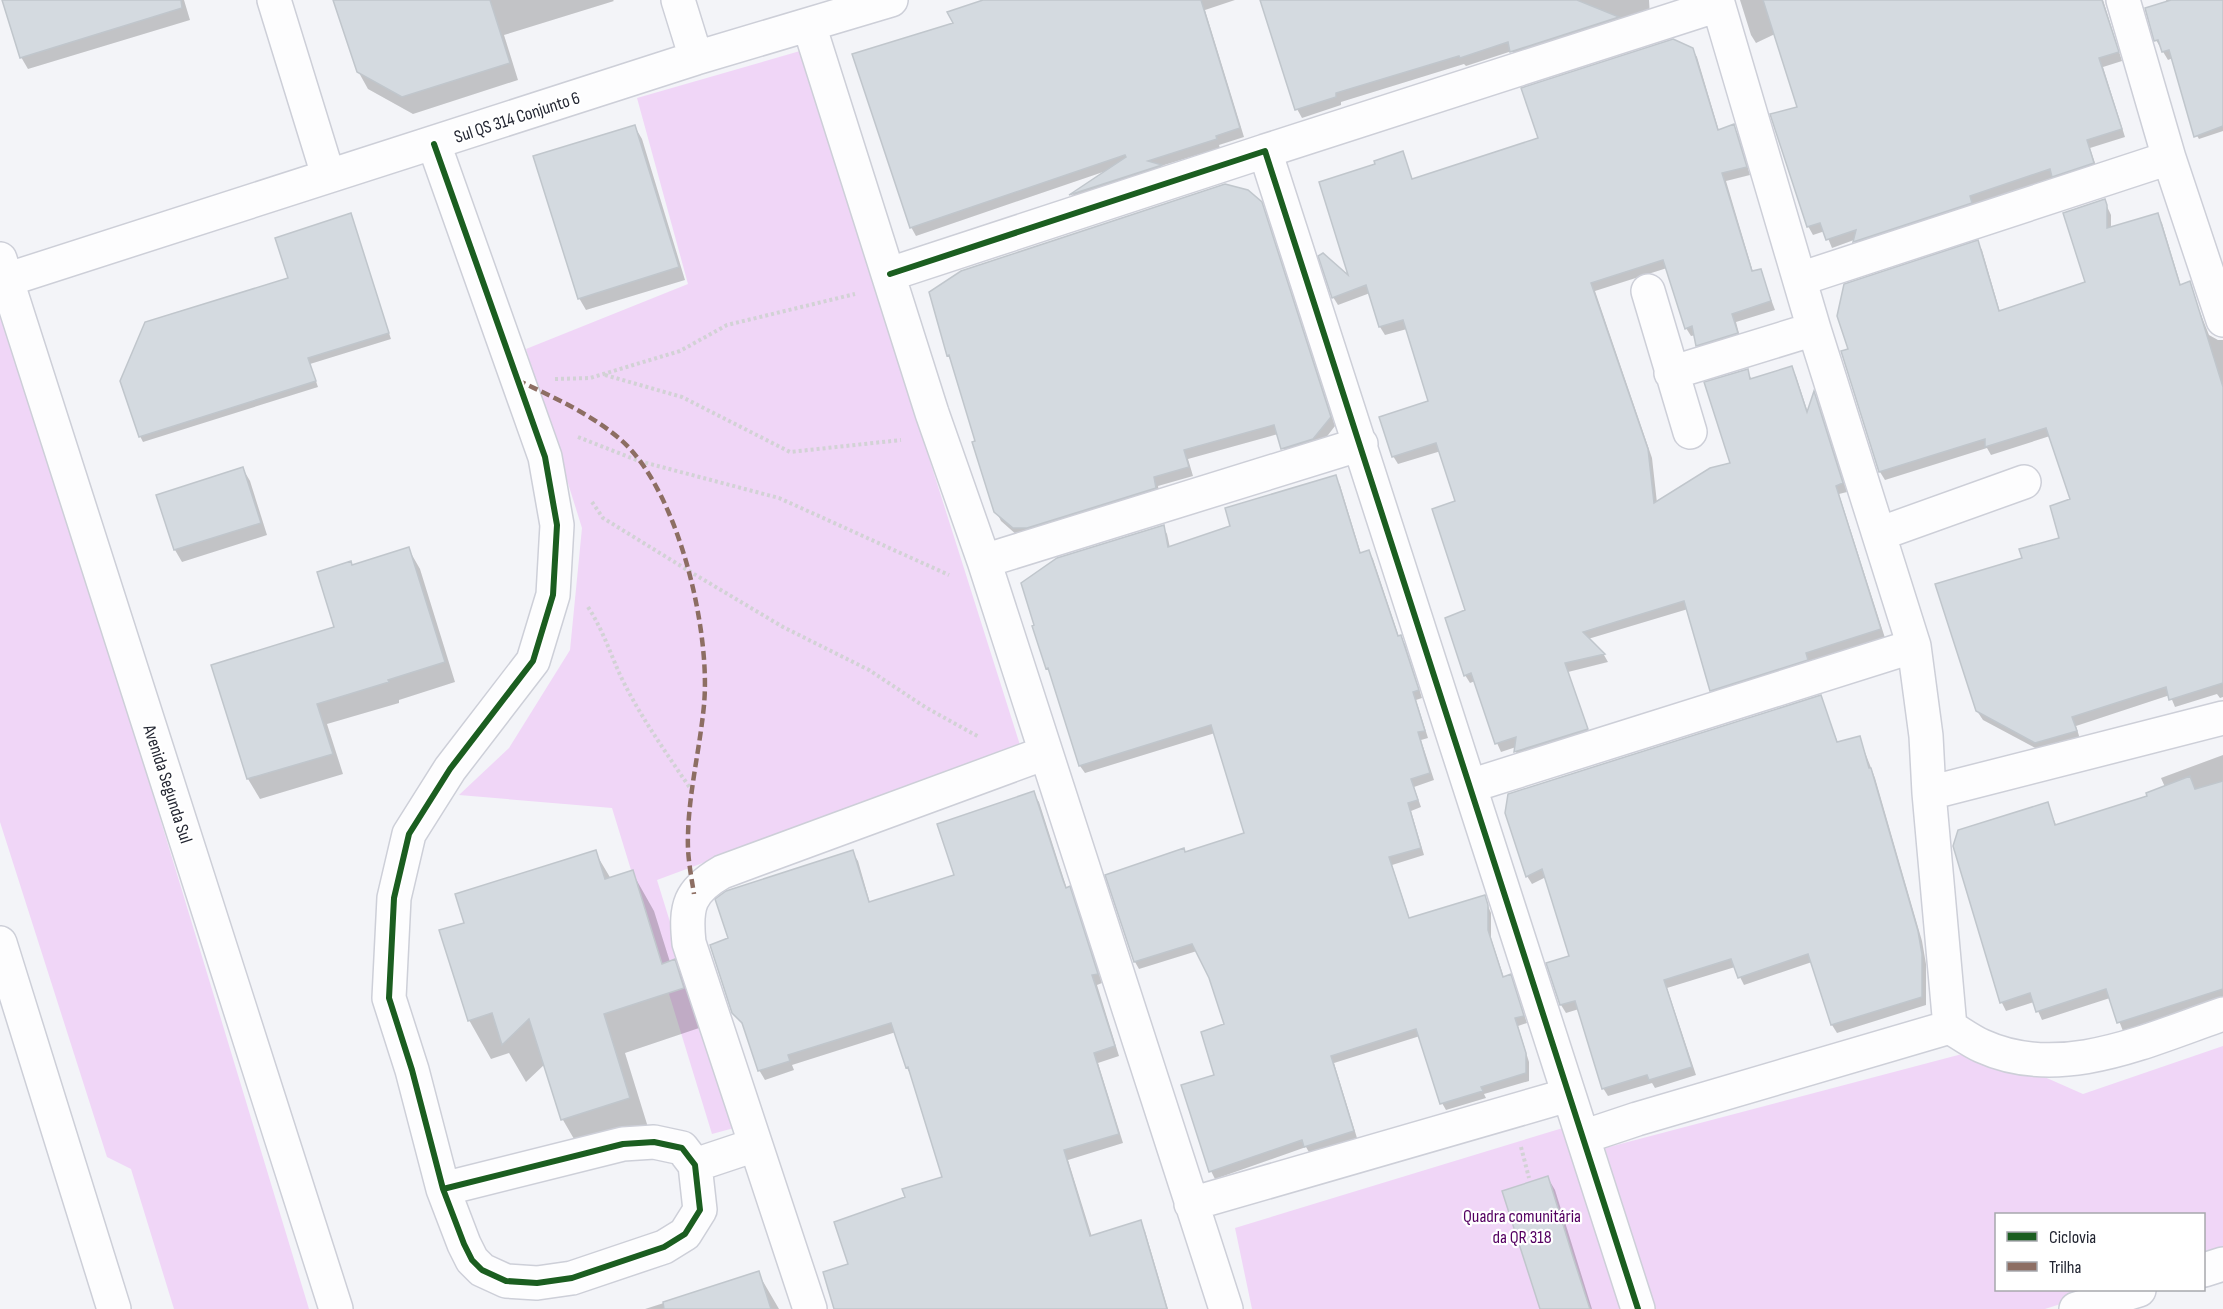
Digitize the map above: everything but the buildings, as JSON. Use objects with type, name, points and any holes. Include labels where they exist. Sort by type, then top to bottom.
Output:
[{"type":"street","points":[[274,0],[328,175]]},
{"type":"street","points":[[678,0],[696,58]]},
{"type":"street","name":"Sul QS 314 Conjunto 6","points":[[3,270],[434,144],[696,58],[891,0]]},
{"type":"street","points":[[2123,0],[2169,158],[2212,250],[2223,320]]},
{"type":"street","points":[[877,283],[1265,151],[1718,2],[1815,329],[1914,646],[1926,736],[1950,1027]]},
{"type":"street","points":[[809,25],[877,283],[932,413],[971,570],[1045,753],[1226,1309]]},
{"type":"street","points":[[434,144],[545,457],[556,525],[553,595],[533,661],[450,769],[409,834],[394,898],[389,998],[412,1070],[443,1189],[472,1260],[482,1270],[506,1281],[537,1283],[572,1278],[664,1247],[685,1234],[700,1210],[695,1165],[682,1148],[654,1142],[623,1144],[443,1189]]},
{"type":"street","points":[[1265,151],[1638,1309]]},
{"type":"street","points":[[1800,279],[2169,158]]},
{"type":"street","name":"Avenida Segunda Sul","points":[[3,270],[336,1309]]},
{"type":"street","points":[[1648,291],[1690,432]]},
{"type":"street","points":[[1671,373],[1815,329]]},
{"type":"street","points":[[971,570],[1361,444]]},
{"type":"street","points":[[1879,534],[2024,482]]},
{"type":"street","points":[[1470,786],[1914,646]]},
{"type":"street","points":[[1929,793],[2223,718]]},
{"type":"street","points":[[810,1309],[689,943],[687,924],[694,894],[705,882],[722,872],[1045,753]]},
{"type":"street","points":[[0,942],[114,1309]]},
{"type":"street","points":[[1583,1137],[1950,1027],[1981,1046],[2014,1057],[2053,1060],[2097,1056],[2223,1014]]},
{"type":"street","points":[[1191,1204],[1568,1095]]},
{"type":"street","points":[[695,1165],[755,1145]]},
{"type":"street","points":[[2205,1270],[2223,1263]]},
{"type":"street","points":[[2076,1309],[2136,1291]]},
{"type":"path","points":[[518,380],[590,378],[680,351],[727,325],[877,283]]},
{"type":"path","points":[[603,374],[682,397],[790,452],[912,438]]},
{"type":"path","points":[[531,419],[639,461],[779,498],[971,570]]},
{"type":"path","points":[[590,500],[603,518],[679,565],[783,627],[869,670],[925,707],[988,743],[1007,768]]},
{"type":"path","points":[[582,599],[602,629],[621,677],[647,724],[692,791]]},
{"type":"green space","points":[[800,51],[1020,745],[657,880],[734,1128],[712,1134],[612,808],[459,795],[509,748],[570,650],[582,528],[526,349],[688,284],[637,98]]},
{"type":"green space","points":[[0,291],[309,1309],[174,1309],[131,1169],[107,1157],[0,822]]},
{"type":"green space","points":[[2223,1046],[2223,1250],[2205,1257],[2205,1213],[1995,1213],[1995,1291],[2101,1291],[2045,1309],[1651,1309],[1605,1148],[1981,1049],[2083,1094]]},
{"type":"green space","name":"Quadra comunitária da QR 318","points":[[1576,1124],[1638,1309],[1252,1309],[1235,1228]]},
{"type":"marked path","points":[[517,380],[583,413],[620,439],[641,462],[659,491],[674,525],[696,601],[705,674],[704,705],[690,802],[688,835],[694,894]]},
{"type":"cycle path","points":[[434,144],[545,457],[557,525],[553,595],[533,661],[450,769],[409,834],[394,898],[389,998],[412,1070],[443,1189],[464,1244],[472,1260],[482,1270],[506,1281],[537,1283],[572,1278],[664,1247],[685,1234],[700,1210],[695,1165],[682,1148],[654,1142],[623,1144],[443,1189]]},
{"type":"cycle path","points":[[890,274],[1265,151],[1638,1309]]}]
